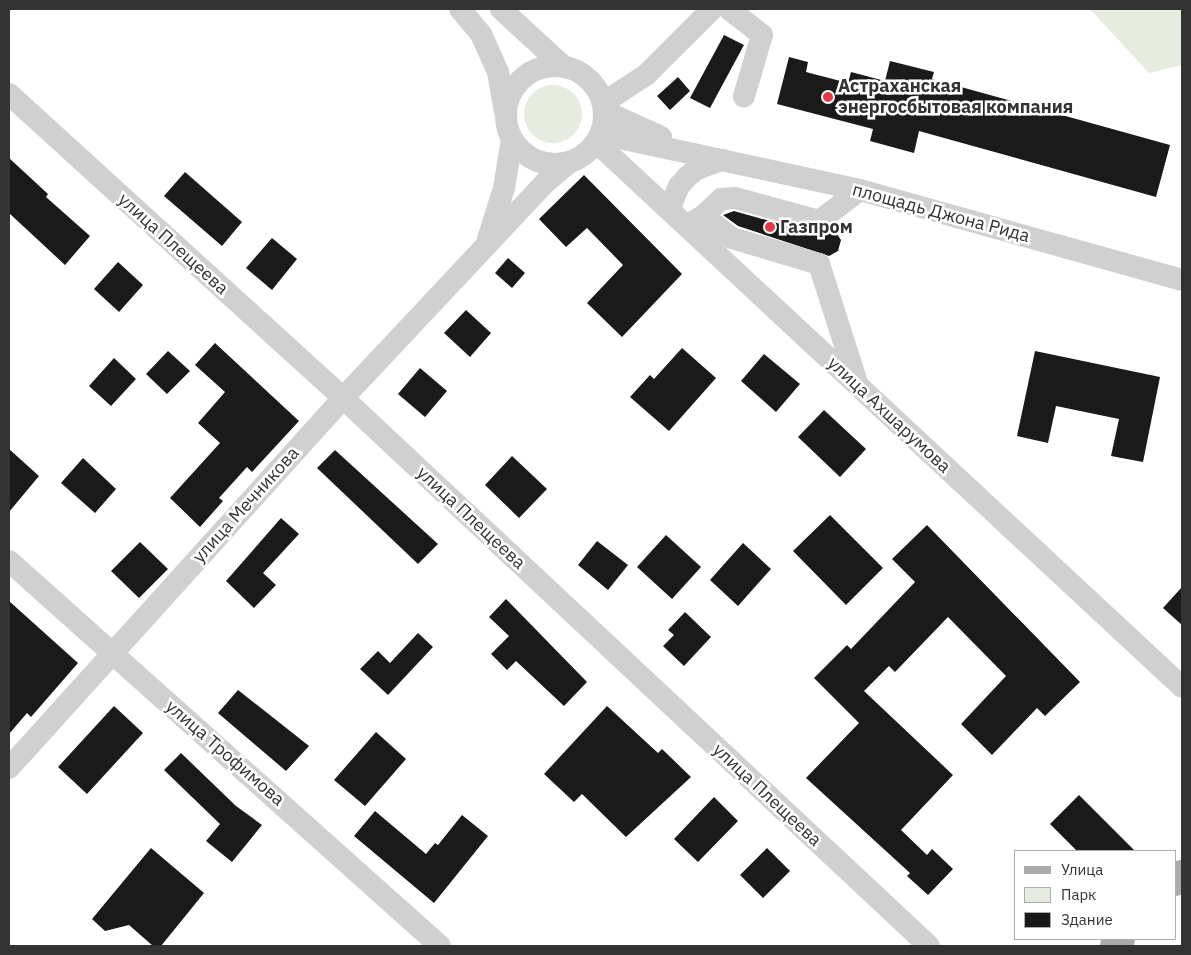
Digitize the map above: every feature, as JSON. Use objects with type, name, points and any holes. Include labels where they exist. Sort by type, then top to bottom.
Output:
[{"type":"street","points":[[460,9],[482,34],[498,72],[512,139],[523,152],[537,160],[554,164],[570,162],[585,154],[598,138],[604,107],[589,79],[563,66],[501,9]]},
{"type":"street","points":[[604,107],[646,75],[712,9]]},
{"type":"street","points":[[729,9],[762,35],[744,96]]},
{"type":"street","points":[[506,114],[509,98],[517,83],[530,72],[546,66],[563,66]]},
{"type":"street","name":"улица Плещеева","points":[[9,94],[343,398],[929,946]]},
{"type":"street","name":"площадь Джона Рида","points":[[604,107],[698,153]]},
{"type":"street","name":"площадь Джона Рида","points":[[598,138],[698,153],[860,190],[1182,280]]},
{"type":"street","name":"улица Ахшарумова","points":[[598,138],[670,208],[696,221],[858,387],[1182,687]]},
{"type":"street","name":"улица Мечникова","points":[[486,245],[504,188],[512,139]]},
{"type":"street","points":[[670,208],[676,190],[687,178],[697,169],[722,160]]},
{"type":"street","name":"улица Мечникова","points":[[9,768],[343,398],[546,181],[570,162]]},
{"type":"street","points":[[858,387],[819,264],[732,238],[696,221],[721,199],[735,198],[820,221],[860,190]]},
{"type":"street","name":"улица Трофимова","points":[[9,561],[440,946]]},
{"type":"green space","points":[[1090,9],[1182,9],[1182,65],[1149,73]]},
{"type":"green space","points":[[553,85],[569,90],[577,98],[582,114],[577,130],[569,138],[553,143],[537,138],[529,130],[524,114],[529,98],[537,90]]},
{"type":"building","points":[[724,35],[744,45],[710,108],[690,98]]},
{"type":"building","points":[[789,57],[808,62],[806,72],[848,83],[851,72],[885,81],[890,61],[934,72],[932,79],[1170,145],[1156,197],[919,131],[914,153],[870,141],[873,129],[777,104]]},
{"type":"building","points":[[678,77],[690,91],[670,110],[657,96]]},
{"type":"building","points":[[9,158],[48,194],[46,197],[90,236],[65,265],[9,213]]},
{"type":"building","points":[[185,172],[242,222],[222,246],[164,196]]},
{"type":"building","points":[[584,175],[682,274],[622,337],[587,303],[623,265],[587,228],[566,247],[539,219]]},
{"type":"building","points":[[734,211],[816,234],[835,231],[841,240],[838,251],[829,256],[738,226],[723,215]]},
{"type":"building","points":[[272,238],[297,259],[272,290],[246,268]]},
{"type":"building","points":[[508,258],[525,273],[512,288],[495,273]]},
{"type":"building","points":[[118,262],[143,285],[119,312],[94,289]]},
{"type":"building","points":[[466,310],[491,333],[470,357],[444,333]]},
{"type":"building","points":[[215,343],[299,421],[252,472],[247,467],[219,498],[223,501],[200,527],[170,498],[220,443],[198,423],[225,392],[195,365]]},
{"type":"building","points":[[682,348],[716,378],[669,431],[630,397],[650,375],[654,379]]},
{"type":"building","points":[[168,351],[190,371],[167,394],[146,374]]},
{"type":"building","points":[[1035,351],[1160,377],[1143,462],[1111,456],[1119,419],[1056,406],[1048,443],[1017,436]]},
{"type":"building","points":[[764,354],[800,384],[776,412],[741,381]]},
{"type":"building","points":[[114,358],[136,379],[111,406],[89,386]]},
{"type":"building","points":[[420,368],[447,391],[425,417],[398,394]]},
{"type":"building","points":[[824,410],[866,449],[840,477],[798,437]]},
{"type":"building","points":[[9,449],[39,476],[9,512]]},
{"type":"building","points":[[335,450],[438,544],[418,564],[317,468]]},
{"type":"building","points":[[512,456],[547,489],[519,518],[485,485]]},
{"type":"building","points":[[83,458],[116,489],[95,513],[61,483]]},
{"type":"building","points":[[830,515],[883,568],[846,605],[793,551]]},
{"type":"building","points":[[281,518],[299,534],[263,573],[276,585],[254,608],[226,581]]},
{"type":"building","points":[[927,525],[1080,682],[1045,716],[1037,708],[992,755],[961,724],[1006,676],[948,617],[895,672],[889,666],[864,691],[953,775],[901,830],[927,855],[932,849],[953,869],[928,895],[907,876],[910,873],[806,778],[859,723],[814,678],[847,645],[851,649],[915,582],[892,559]]},
{"type":"building","points":[[666,535],[701,567],[672,599],[637,567]]},
{"type":"building","points":[[597,541],[628,565],[608,590],[578,565]]},
{"type":"building","points":[[140,542],[168,569],[139,598],[111,571]]},
{"type":"building","points":[[743,543],[771,569],[738,606],[710,580]]},
{"type":"building","points":[[1182,587],[1182,625],[1163,608]]},
{"type":"building","points":[[506,599],[587,682],[564,706],[516,661],[507,670],[491,654],[509,636],[489,617]]},
{"type":"building","points":[[9,601],[78,663],[31,717],[27,713],[9,734]]},
{"type":"building","points":[[685,612],[711,637],[684,666],[663,646],[674,635],[668,630]]},
{"type":"building","points":[[418,633],[433,647],[388,695],[360,669],[378,651],[390,663]]},
{"type":"building","points":[[238,690],[309,746],[286,771],[218,713]]},
{"type":"building","points":[[114,706],[143,733],[87,794],[58,767]]},
{"type":"building","points":[[607,706],[658,753],[662,749],[691,777],[626,837],[582,794],[574,802],[544,774]]},
{"type":"building","points":[[376,732],[406,759],[365,806],[334,780]]},
{"type":"building","points":[[181,753],[236,806],[262,825],[232,862],[206,841],[220,824],[164,770]]},
{"type":"building","points":[[1079,795],[1134,850],[1076,850],[1050,824]]},
{"type":"building","points":[[714,797],[738,821],[698,862],[674,839]]},
{"type":"building","points":[[375,811],[426,854],[435,843],[438,845],[462,815],[488,836],[434,903],[354,836]]},
{"type":"building","points":[[151,848],[204,893],[161,946],[153,946],[129,925],[105,931],[92,919]]},
{"type":"building","points":[[767,848],[790,871],[763,898],[740,875]]},
{"type":"place","name":"Астраханская энергосбытовая компания","points":[[828,97]]},
{"type":"place","name":"Газпром","points":[[770,227]]}]
